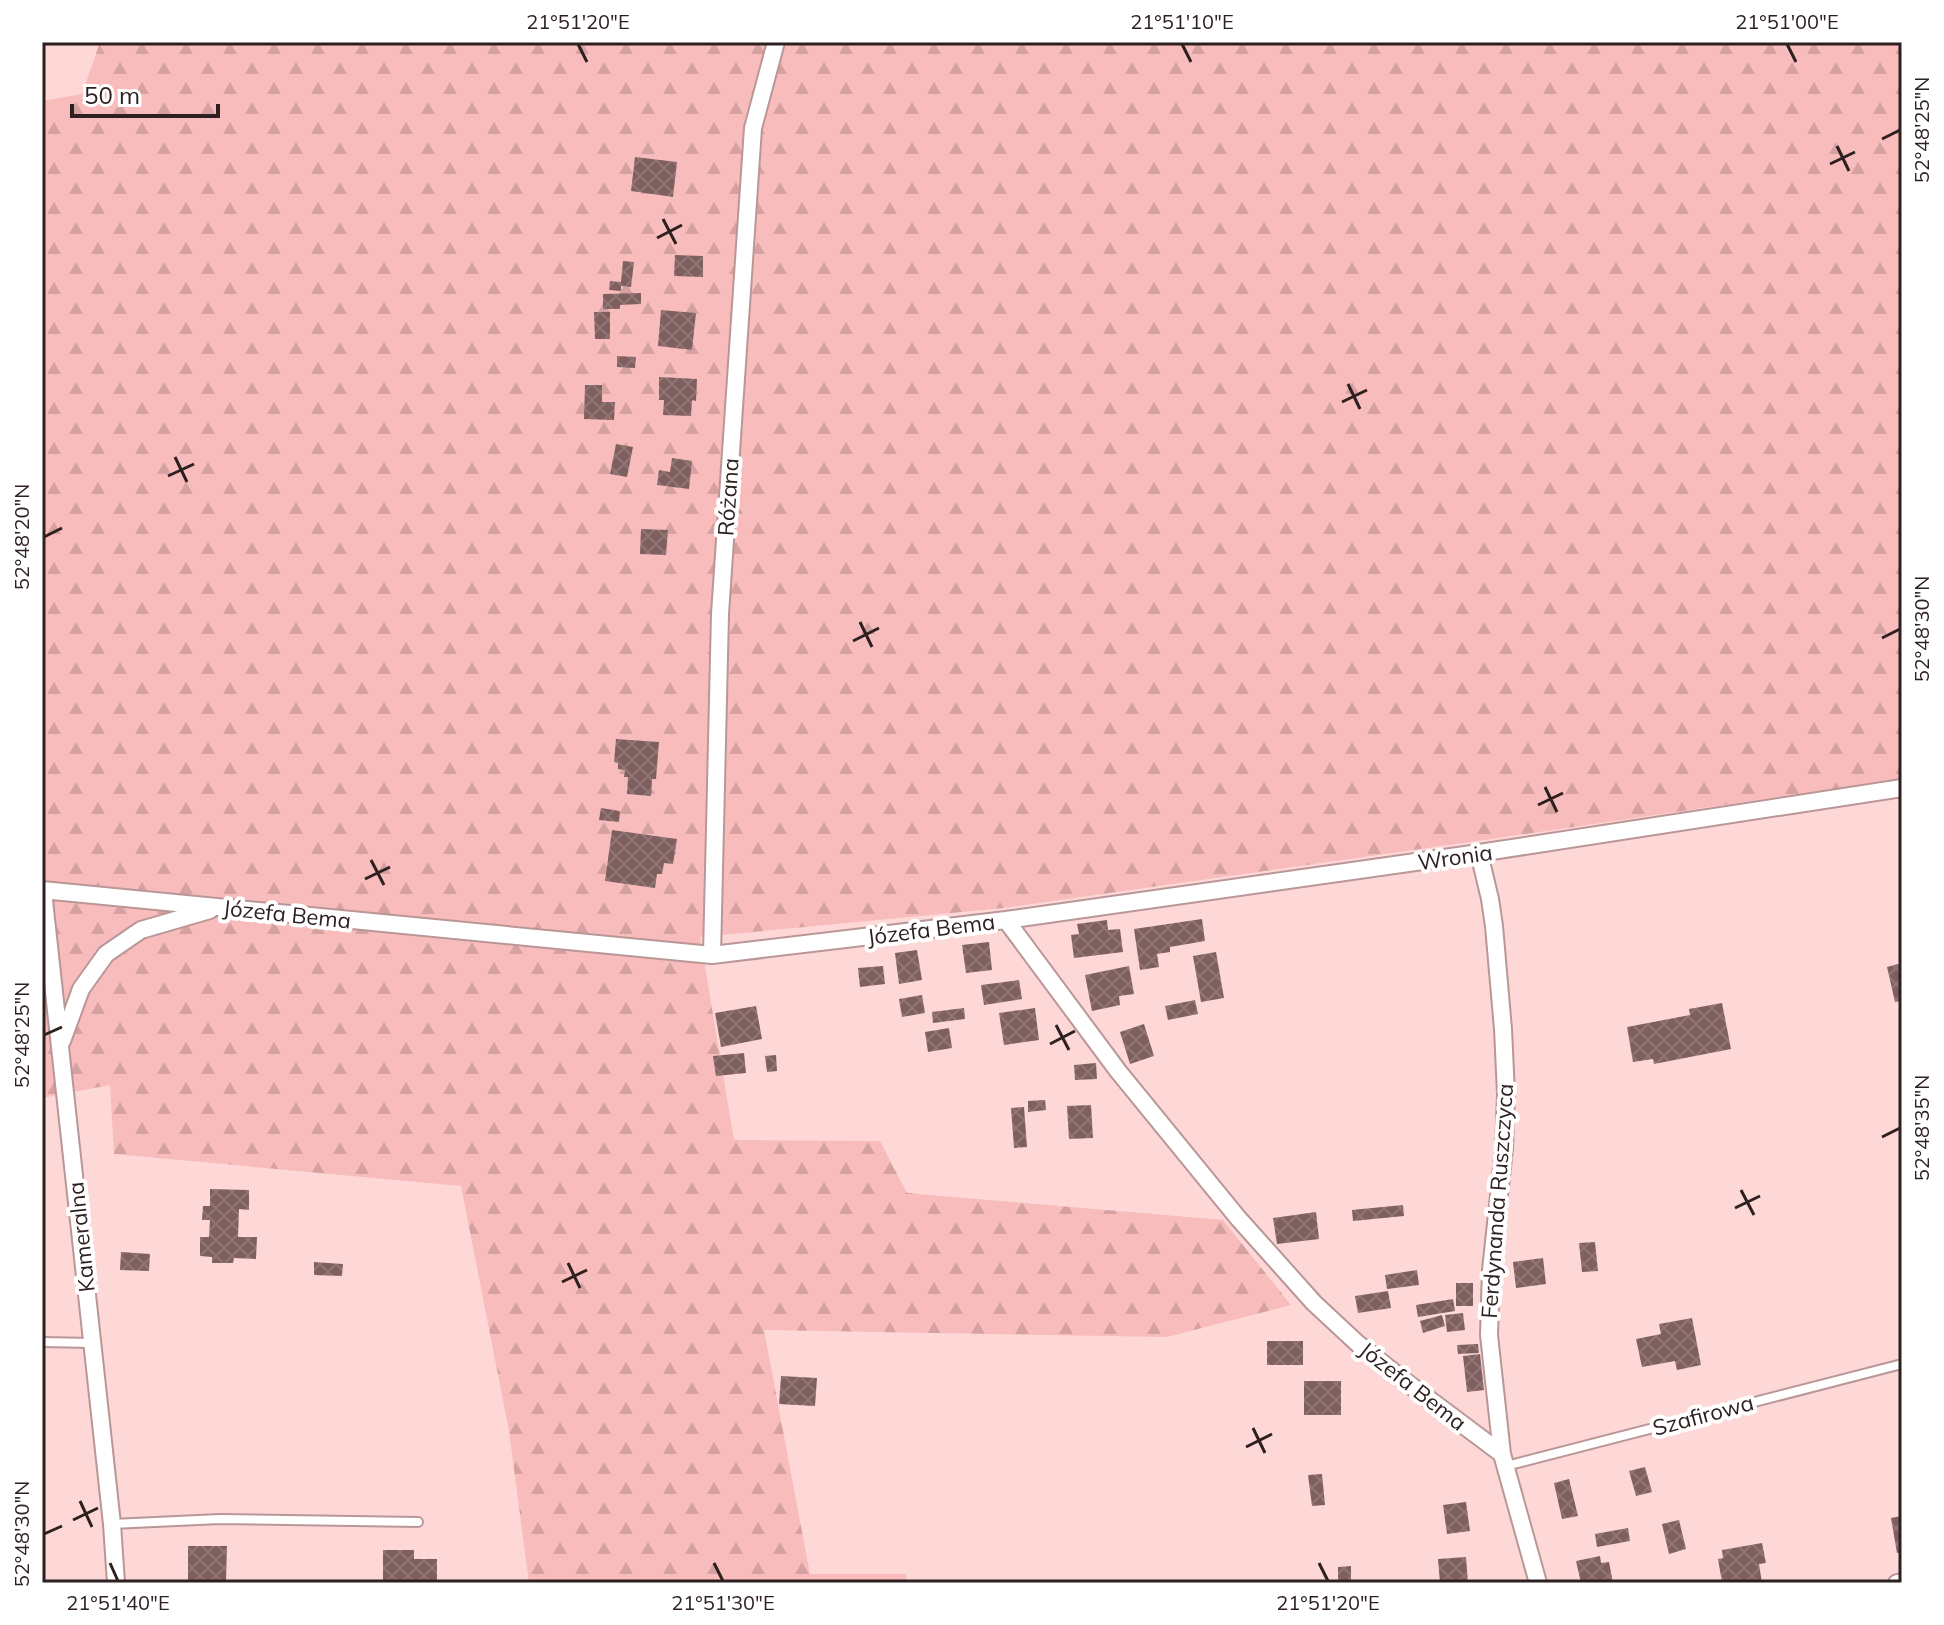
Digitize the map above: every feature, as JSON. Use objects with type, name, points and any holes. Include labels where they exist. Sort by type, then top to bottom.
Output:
[{"type":"street","name":"Różana","points":[[712,955],[720,614],[753,128],[776,42]]},
{"type":"street","name":"Wronia","points":[[1006,920],[1479,853],[1902,788]]},
{"type":"street","name":"Ferdynanda Ruszczyca","points":[[1479,853],[1494,926],[1506,1094],[1504,1149],[1491,1270],[1489,1335],[1503,1460]]},
{"type":"street","name":"Józefa Bema","points":[[43,890],[712,955],[1006,920],[1128,1082],[1238,1218],[1314,1303],[1369,1353],[1503,1460]]},
{"type":"street","name":"Kameralna","points":[[43,890],[116,1583]]},
{"type":"street","points":[[60,1046],[81,989],[106,954],[141,930],[218,908]]},
{"type":"street","points":[[1503,1460],[1538,1583]]},
{"type":"lane","points":[[42,1342],[92,1343]]},
{"type":"lane","name":"Szafirowa","points":[[1503,1460],[1902,1364]]},
{"type":"lane","points":[[112,1524],[220,1519],[418,1522]]},
{"type":"green space","points":[[100,42],[1902,42],[1902,779],[1004,908],[700,937],[734,1140],[880,1141],[907,1193],[1223,1220],[1291,1305],[1167,1337],[764,1330],[810,1574],[906,1574],[907,1583],[529,1583],[509,1431],[461,1186],[114,1154],[110,1085],[42,1098],[42,101],[82,94]]},
{"type":"building","points":[[635,157],[677,162],[673,197],[631,191]]},
{"type":"building","points":[[675,255],[703,256],[703,277],[674,276]]},
{"type":"building","points":[[623,261],[634,262],[631,287],[621,286],[621,291],[609,290],[610,281],[621,282]]},
{"type":"building","points":[[641,293],[641,304],[603,309],[603,294]]},
{"type":"building","points":[[661,310],[696,313],[692,350],[658,346]]},
{"type":"building","points":[[594,312],[610,312],[610,339],[595,339]]},
{"type":"building","points":[[617,356],[636,357],[635,368],[617,367]]},
{"type":"building","points":[[659,377],[697,379],[696,401],[692,400],[691,416],[663,415],[664,400],[659,400]]},
{"type":"building","points":[[585,385],[602,385],[602,402],[615,402],[614,420],[584,419]]},
{"type":"building","points":[[616,444],[633,447],[627,477],[610,474]]},
{"type":"building","points":[[672,458],[692,461],[689,489],[657,485],[659,470],[670,472]]},
{"type":"building","points":[[641,529],[668,530],[666,555],[640,554]]},
{"type":"building","points":[[616,739],[659,742],[656,779],[652,779],[651,796],[627,794],[628,777],[624,777],[625,770],[618,769],[618,763],[614,762]]},
{"type":"building","points":[[601,808],[620,811],[619,822],[599,820]]},
{"type":"building","points":[[612,830],[677,839],[673,864],[664,863],[662,874],[657,874],[655,888],[605,881]]},
{"type":"building","points":[[1202,919],[1205,941],[1170,947],[1170,952],[1157,954],[1159,967],[1140,970],[1134,929]]},
{"type":"building","points":[[1107,920],[1108,930],[1120,929],[1123,952],[1074,958],[1071,935],[1079,934],[1077,924]]},
{"type":"building","points":[[989,942],[992,970],[966,973],[962,945]]},
{"type":"building","points":[[917,950],[922,980],[899,984],[895,953]]},
{"type":"building","points":[[1216,952],[1224,998],[1201,1002],[1193,956]]},
{"type":"building","points":[[1902,963],[1902,1001],[1895,1002],[1887,967]]},
{"type":"building","points":[[883,966],[885,984],[860,987],[858,968]]},
{"type":"building","points":[[1129,966],[1134,994],[1119,996],[1120,1005],[1092,1011],[1085,975]]},
{"type":"building","points":[[1019,980],[1022,999],[984,1005],[981,985]]},
{"type":"building","points":[[922,995],[925,1013],[902,1017],[899,999]]},
{"type":"building","points":[[1195,1000],[1198,1014],[1168,1020],[1165,1006]]},
{"type":"building","points":[[1722,1003],[1731,1049],[1654,1064],[1653,1059],[1633,1062],[1627,1027],[1690,1015],[1689,1009]]},
{"type":"building","points":[[756,1006],[762,1039],[721,1047],[715,1013]]},
{"type":"building","points":[[964,1008],[965,1019],[933,1023],[932,1012]]},
{"type":"building","points":[[1035,1008],[1039,1040],[1004,1045],[999,1013]]},
{"type":"building","points":[[1144,1024],[1154,1056],[1130,1064],[1120,1032]]},
{"type":"building","points":[[949,1028],[952,1048],[928,1052],[925,1032]]},
{"type":"building","points":[[744,1053],[746,1073],[716,1076],[713,1056]]},
{"type":"building","points":[[776,1055],[777,1071],[767,1072],[765,1056]]},
{"type":"building","points":[[1096,1063],[1097,1079],[1075,1080],[1074,1065]]},
{"type":"building","points":[[1045,1100],[1046,1110],[1028,1112],[1028,1101]]},
{"type":"building","points":[[1091,1105],[1093,1138],[1069,1139],[1067,1106]]},
{"type":"building","points":[[1024,1107],[1027,1147],[1014,1148],[1011,1108]]},
{"type":"building","points":[[210,1189],[249,1190],[249,1210],[239,1209],[238,1237],[257,1237],[256,1259],[234,1258],[233,1263],[212,1263],[212,1257],[200,1256],[200,1237],[209,1237],[210,1220],[202,1220],[203,1206],[210,1206]]},
{"type":"building","points":[[1403,1205],[1404,1216],[1353,1221],[1352,1210]]},
{"type":"building","points":[[1316,1212],[1319,1239],[1277,1244],[1273,1218]]},
{"type":"building","points":[[1595,1242],[1598,1271],[1582,1272],[1579,1243]]},
{"type":"building","points":[[121,1252],[150,1254],[149,1271],[120,1270]]},
{"type":"building","points":[[1543,1258],[1546,1284],[1516,1288],[1513,1262]]},
{"type":"building","points":[[314,1262],[343,1264],[342,1276],[314,1275]]},
{"type":"building","points":[[1417,1270],[1419,1285],[1387,1289],[1385,1275]]},
{"type":"building","points":[[1456,1283],[1473,1283],[1473,1306],[1456,1306]]},
{"type":"building","points":[[1388,1291],[1391,1308],[1358,1313],[1355,1296]]},
{"type":"building","points":[[1453,1299],[1455,1311],[1418,1317],[1416,1305]]},
{"type":"building","points":[[1463,1313],[1465,1330],[1447,1332],[1445,1315]]},
{"type":"building","points":[[1442,1315],[1445,1326],[1423,1333],[1420,1321]]},
{"type":"building","points":[[1692,1318],[1701,1365],[1677,1370],[1675,1361],[1642,1367],[1636,1339],[1661,1334],[1659,1324]]},
{"type":"building","points":[[1267,1341],[1303,1341],[1303,1365],[1267,1365]]},
{"type":"building","points":[[1478,1344],[1479,1353],[1458,1354],[1457,1345]]},
{"type":"building","points":[[1480,1354],[1484,1390],[1467,1392],[1463,1356]]},
{"type":"building","points":[[781,1376],[817,1378],[815,1406],[779,1404]]},
{"type":"building","points":[[1304,1381],[1341,1381],[1341,1415],[1304,1415]]},
{"type":"building","points":[[1645,1467],[1652,1492],[1636,1496],[1629,1471]]},
{"type":"building","points":[[1322,1474],[1325,1505],[1312,1506],[1308,1475]]},
{"type":"building","points":[[1569,1479],[1578,1516],[1562,1519],[1554,1483]]},
{"type":"building","points":[[1466,1502],[1470,1531],[1447,1534],[1443,1505]]},
{"type":"building","points":[[1902,1516],[1902,1552],[1897,1553],[1891,1518]]},
{"type":"building","points":[[1679,1520],[1686,1549],[1669,1554],[1662,1524]]},
{"type":"building","points":[[1628,1528],[1630,1541],[1597,1547],[1595,1534]]},
{"type":"building","points":[[1762,1543],[1766,1563],[1759,1564],[1762,1583],[1722,1582],[1718,1559],[1723,1558],[1722,1550]]},
{"type":"building","points":[[188,1546],[227,1546],[226,1583],[188,1583]]},
{"type":"building","points":[[383,1550],[414,1550],[414,1559],[437,1559],[437,1583],[383,1583]]},
{"type":"building","points":[[1600,1556],[1601,1563],[1609,1562],[1613,1583],[1581,1583],[1576,1561]]},
{"type":"building","points":[[1466,1557],[1468,1583],[1440,1583],[1438,1559]]},
{"type":"building","points":[[1351,1566],[1351,1583],[1338,1583],[1338,1567]]}]
